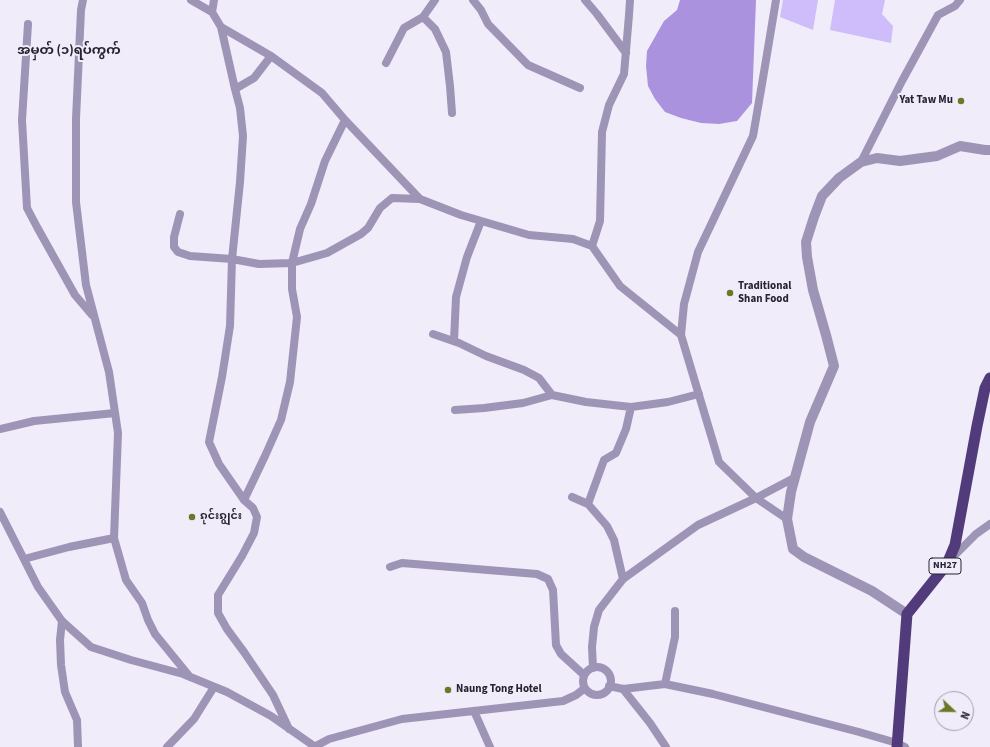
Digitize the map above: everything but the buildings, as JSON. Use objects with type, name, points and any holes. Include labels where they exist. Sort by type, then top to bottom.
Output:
[{"type":"highway","name":"NH27","points":[[907,614],[947,564],[955,545],[977,426],[985,388],[990,378]]},
{"type":"highway","points":[[900,746],[907,614]]},
{"type":"street","points":[[83,0],[81,10],[76,119],[76,202],[86,285],[108,372],[118,433],[114,538],[126,580],[142,603],[155,634],[190,677]]},
{"type":"street","points":[[191,0],[212,12],[221,27],[240,108],[243,136],[232,260],[230,326],[222,377],[209,442],[220,464],[244,500],[253,508],[257,517],[254,533],[218,595],[218,613],[227,629],[274,695],[288,729]]},
{"type":"street","points":[[212,12],[214,0]]},
{"type":"street","points":[[386,63],[404,28],[423,17],[435,0]]},
{"type":"street","points":[[473,0],[481,10],[488,24],[528,64],[580,88]]},
{"type":"street","points":[[585,0],[626,54]]},
{"type":"street","points":[[592,246],[600,221],[602,132],[609,105],[624,74],[630,0]]},
{"type":"street","points":[[776,0],[753,136],[698,252],[684,304],[681,335],[718,462],[756,498],[786,519]]},
{"type":"street","points":[[860,162],[938,15],[955,6],[960,0]]},
{"type":"street","points":[[423,17],[435,29],[446,52],[452,113]]},
{"type":"street","points":[[28,24],[22,120],[27,208],[74,295],[94,317]]},
{"type":"street","points":[[221,27],[271,56],[322,93],[344,120],[420,199]]},
{"type":"street","points":[[235,89],[254,78],[271,56]]},
{"type":"street","points":[[244,500],[281,420],[290,382],[297,317],[292,289],[292,263],[300,229],[312,204],[325,161],[344,120]]},
{"type":"street","points":[[907,614],[872,591],[804,558],[793,549],[786,519],[794,478],[810,422],[834,366],[813,290],[806,242],[822,196],[839,178],[860,162],[877,158],[900,161],[937,156],[960,146],[990,150]]},
{"type":"street","points":[[180,214],[174,237],[174,247],[178,252],[190,256],[259,264],[292,263],[326,253],[361,234],[368,228],[380,208],[392,198],[420,199],[461,215],[529,235],[573,239],[592,246],[620,286],[681,335]]},
{"type":"street","points":[[454,341],[456,297],[466,256],[481,221]]},
{"type":"street","points":[[433,334],[454,341],[540,378],[552,395]]},
{"type":"street","points":[[455,410],[484,408],[523,402],[552,395],[586,402],[631,407],[668,402],[699,394]]},
{"type":"street","points":[[588,504],[604,460],[616,453],[626,429],[631,407]]},
{"type":"street","points":[[0,429],[34,420],[115,413]]},
{"type":"street","points":[[593,668],[592,647],[594,627],[600,610],[623,579],[698,525],[756,498],[794,478]]},
{"type":"street","points":[[572,497],[588,504],[607,526],[614,540],[623,579]]},
{"type":"street","points":[[0,512],[38,587],[62,621],[91,647],[190,677],[227,692],[272,716],[314,747],[329,739],[402,719],[563,702],[585,688]]},
{"type":"street","points":[[947,564],[976,534],[990,524]]},
{"type":"street","points":[[24,559],[69,547],[114,538]]},
{"type":"street","points":[[390,567],[402,563],[537,574],[548,579],[553,590],[556,645],[561,654],[584,675]]},
{"type":"street","points":[[665,684],[675,637],[675,611]]},
{"type":"street","points":[[62,621],[60,640],[61,665],[65,692],[77,720],[78,747]]},
{"type":"street","points":[[593,668],[602,668],[610,677],[609,686],[602,694],[598,695],[590,693],[583,684],[584,675],[593,668]]},
{"type":"street","points":[[609,686],[623,688],[665,684],[714,694],[900,746]]},
{"type":"street","points":[[167,747],[194,719],[214,687]]},
{"type":"street","points":[[623,688],[650,723],[666,747]]},
{"type":"street","points":[[474,711],[490,747]]},
{"type":"shaded area","points":[[680,0],[756,0],[752,103],[737,121],[719,124],[701,123],[665,112],[655,99],[648,86],[646,66],[647,51],[664,21],[677,10]]},
{"type":"shaded area","points":[[783,0],[818,0],[813,30],[780,17]]},
{"type":"shaded area","points":[[835,0],[885,0],[882,14],[893,26],[891,43],[830,30]]},
{"type":"place","name":"Yat Taw Mu","points":[[961,101]]},
{"type":"place","name":"Traditional Shan Food","points":[[730,293]]},
{"type":"place","name":"ၵုင်းၵျွင်း","points":[[192,517]]},
{"type":"place","name":"Naung Tong Hotel","points":[[448,690]]},
{"type":"district","name":"အမှတ် (၁)ရပ်ကွက်","points":[[69,51]]}]
